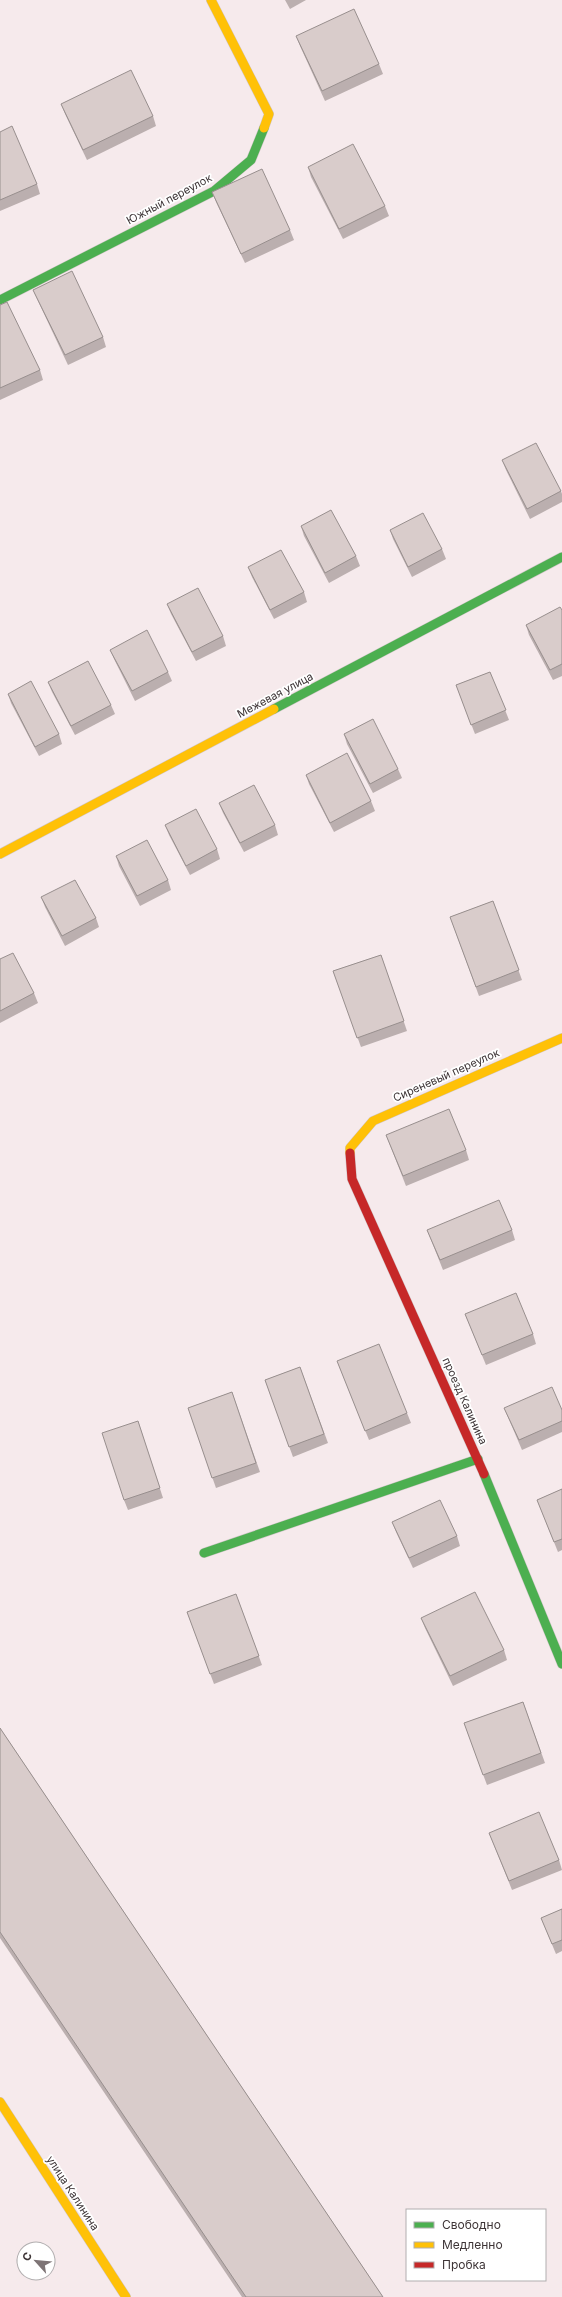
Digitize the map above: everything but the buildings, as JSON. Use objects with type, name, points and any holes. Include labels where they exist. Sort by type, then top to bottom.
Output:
[{"type":"street","name":"Южный переулок","points":[[0,300],[214,191],[251,160],[269,114],[211,0]]},
{"type":"street","name":"Межевая улица","points":[[0,854],[562,557]]},
{"type":"street","name":"Сиреневый переулок","points":[[350,1148],[373,1120],[562,1038]]},
{"type":"street","name":"проезд Калинина","points":[[350,1148],[352,1179],[478,1459],[562,1664]]},
{"type":"street","points":[[204,1553],[478,1459]]},
{"type":"street","name":"улица Калинина","points":[[0,2102],[126,2297]]},
{"type":"traffic: fast","points":[[0,300],[214,191],[251,160],[264,128]]},
{"type":"traffic: fast","points":[[274,709],[562,557]]},
{"type":"traffic: fast","points":[[204,1553],[478,1459]]},
{"type":"traffic: fast","points":[[484,1474],[562,1664]]},
{"type":"traffic: slow","points":[[211,0],[269,114],[264,128]]},
{"type":"traffic: slow","points":[[0,854],[274,709]]},
{"type":"traffic: slow","points":[[350,1153],[350,1148],[373,1121],[562,1038]]},
{"type":"traffic: slow","points":[[0,2102],[126,2297]]},
{"type":"traffic: jam","points":[[350,1153],[352,1179],[484,1474]]}]
